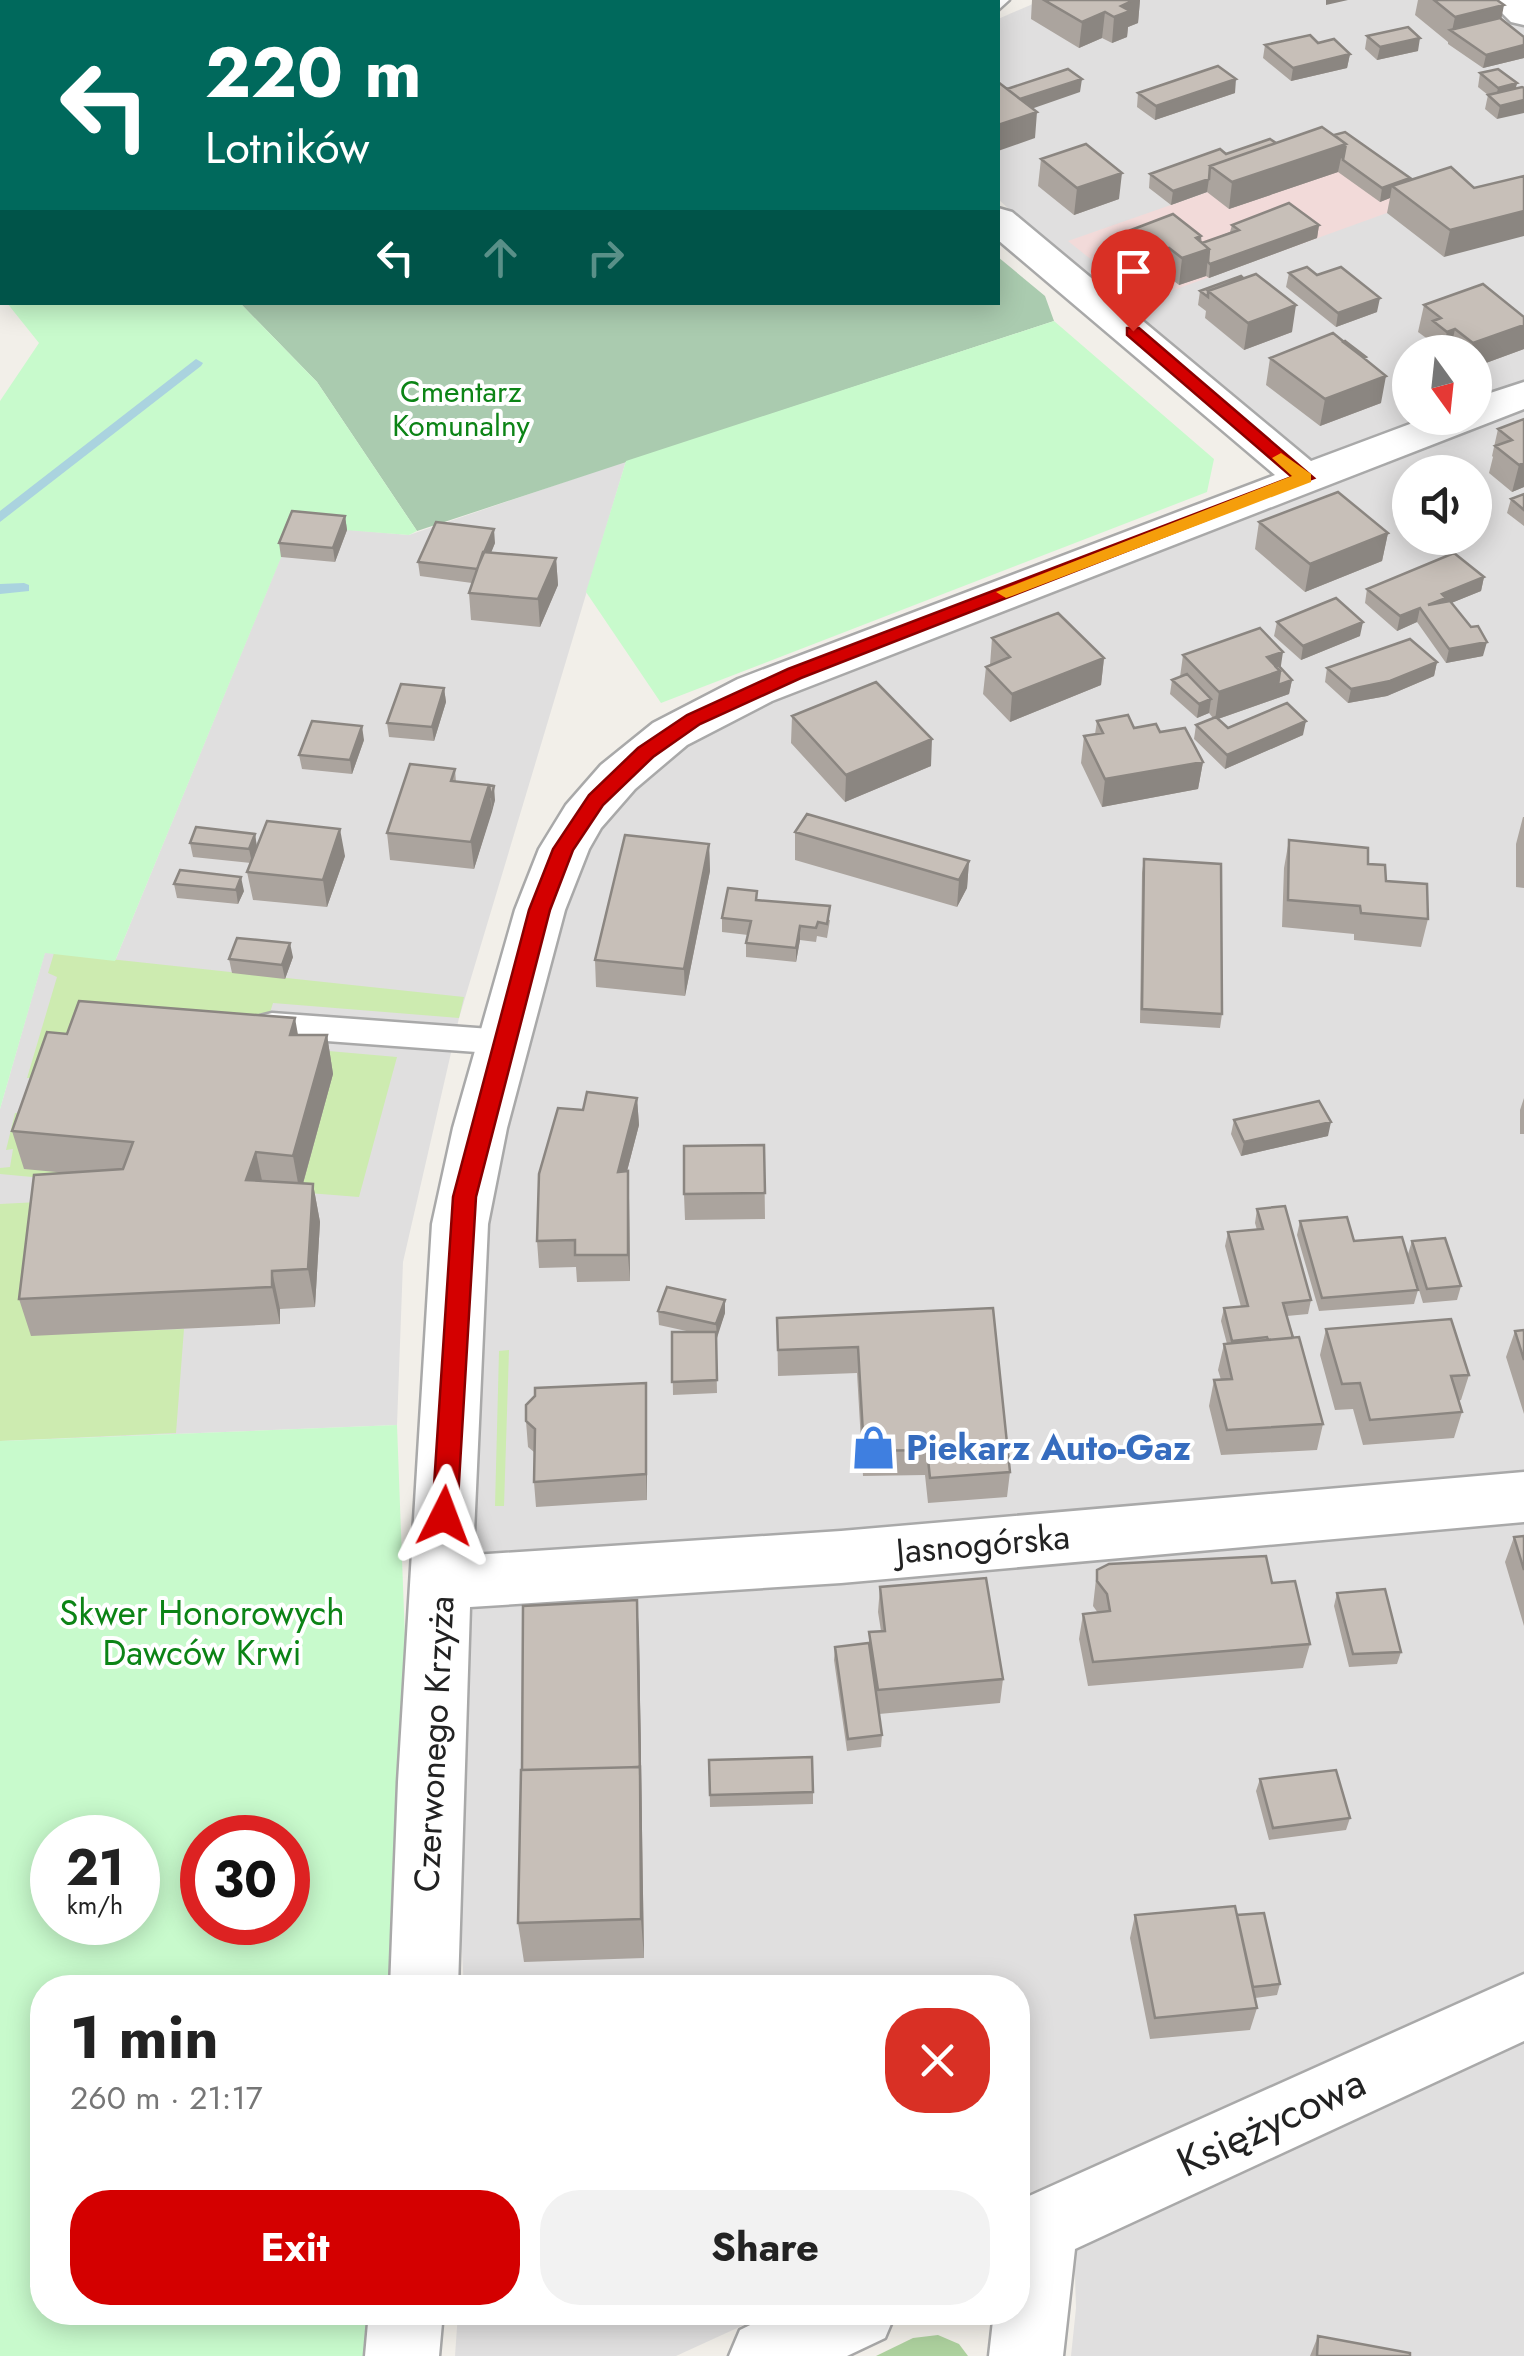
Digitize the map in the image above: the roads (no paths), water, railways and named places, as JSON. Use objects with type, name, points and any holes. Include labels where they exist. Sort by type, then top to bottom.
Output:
[{"type":"street","points":[[1507,0],[1524,14]]},
{"type":"street","points":[[1000,222],[1304,478]]},
{"type":"street","points":[[1492,407],[1524,395]]},
{"type":"street","name":"Czerwonego Krzyża","points":[[425,1975],[460,1224],[540,910],[564,849],[596,800],[670,734],[794,674],[1419,435]]},
{"type":"street","name":"Jasnogórska","points":[[441,1583],[841,1557],[1524,1497]]},
{"type":"street","name":"Księżycowa","points":[[1030,2233],[1524,2007]]},
{"type":"street","points":[[402,2356],[405,2325]]},
{"type":"street","points":[[766,2356],[832,2325]]},
{"type":"street","points":[[1026,2356],[1027,2325]]},
{"type":"lane","points":[[272,1025],[504,1042]]},
{"type":"waterway","points":[[0,518],[196,363]]},
{"type":"waterway","points":[[0,589],[24,588]]},
{"type":"place","name":"Piekarz Auto-Gaz","points":[[873,1448]]},
{"type":"park label","name":"Cmentarz Komunalny","points":[[461,408]]},
{"type":"park label","name":"Skwer Honorowych Dawców Krwi","points":[[202,1633]]}]
